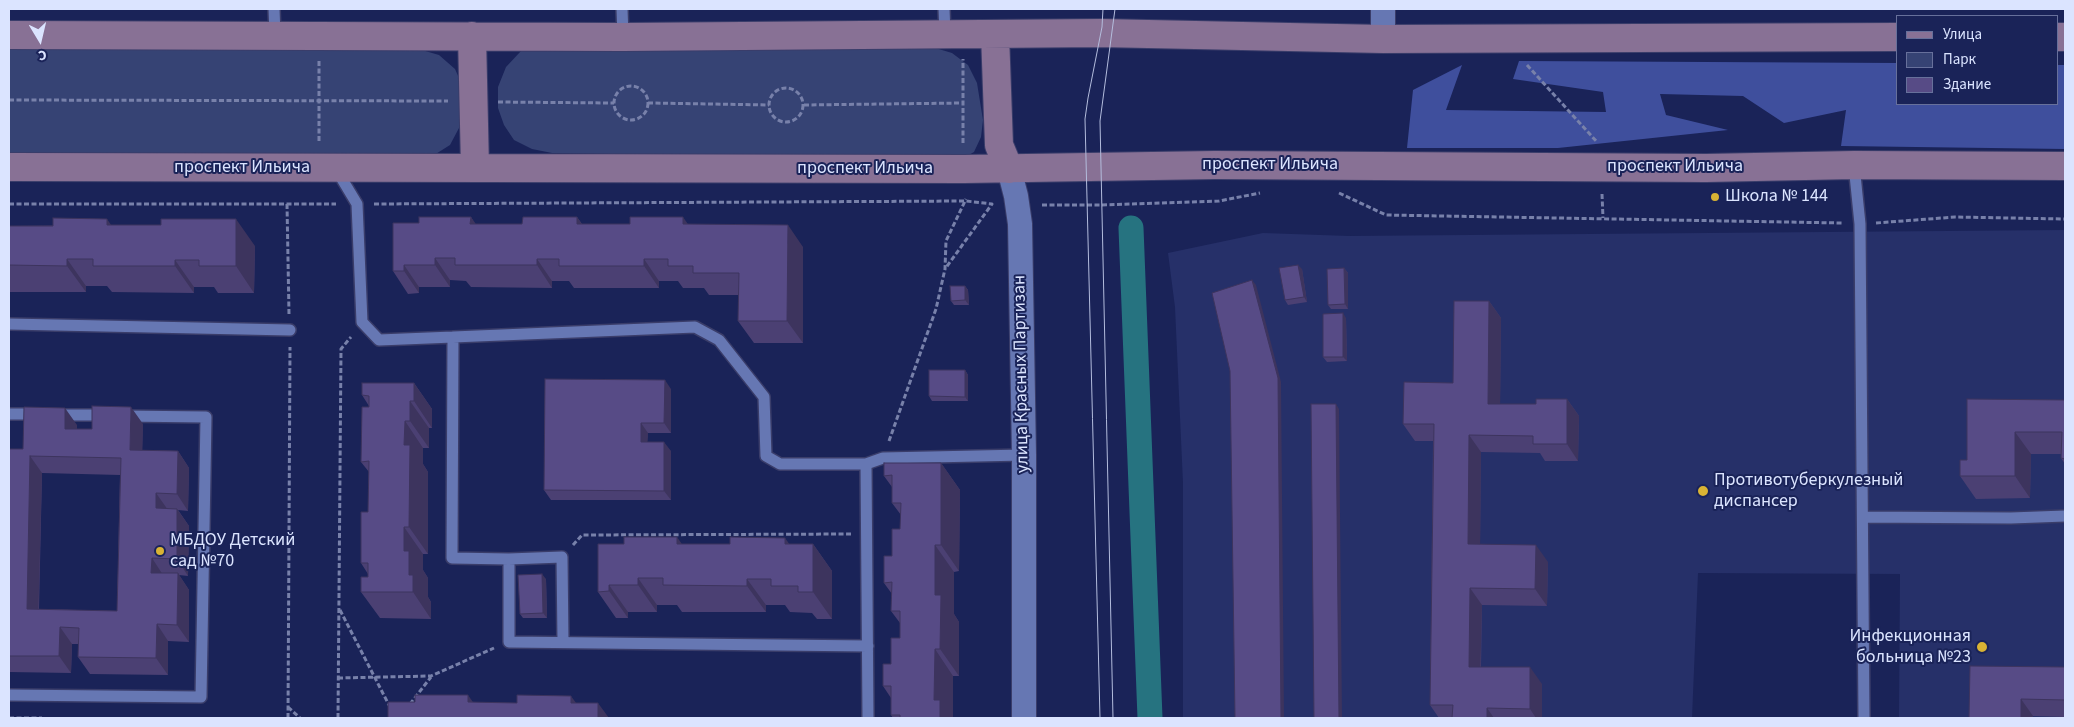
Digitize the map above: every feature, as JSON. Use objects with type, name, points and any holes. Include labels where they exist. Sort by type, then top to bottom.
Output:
[{"type":"street","points":[[1383,9],[1383,39]]},
{"type":"street","points":[[9,35],[623,37],[945,22],[995,34],[1101,33],[1383,39],[1896,37]]},
{"type":"street","name":"улица Красных Партизан","points":[[995,34],[999,144],[1009,169],[1016,196],[1020,224],[1024,455],[1024,718]]},
{"type":"street","points":[[472,36],[474,168]]},
{"type":"street","name":"проспект Ильича","points":[[9,167],[327,158],[474,168],[1009,169],[1215,164],[1706,168],[1854,165],[2065,166]]},
{"type":"lane","points":[[274,9],[275,36]]},
{"type":"lane","points":[[622,9],[623,37]]},
{"type":"lane","points":[[327,158],[357,204],[362,322],[378,340],[695,327],[718,340],[764,397],[766,456],[780,464],[866,464],[883,458],[1024,455]]},
{"type":"lane","points":[[1854,165],[1860,224],[1864,718]]},
{"type":"lane","points":[[9,324],[290,330]]},
{"type":"lane","points":[[453,338],[452,558],[562,557],[563,642]]},
{"type":"lane","points":[[9,414],[206,417],[202,697],[9,695]]},
{"type":"lane","points":[[866,464],[868,718]]},
{"type":"lane","points":[[1862,517],[2011,518],[2065,516]]},
{"type":"lane","points":[[509,558],[508,642],[868,646]]},
{"type":"path","points":[[319,56],[320,101],[327,158]]},
{"type":"path","points":[[1521,58],[1601,146]]},
{"type":"path","points":[[963,59],[963,151]]},
{"type":"path","points":[[633,86],[645,94],[648,103],[642,116],[632,120],[620,116],[615,110],[614,103],[616,96],[622,89],[633,86]]},
{"type":"path","points":[[788,88],[799,94],[804,105],[802,114],[798,118],[784,122],[775,118],[769,105],[774,93],[788,88]]},
{"type":"path","points":[[9,100],[454,102]]},
{"type":"path","points":[[497,102],[614,103]]},
{"type":"path","points":[[648,103],[769,105]]},
{"type":"path","points":[[804,105],[962,104]]},
{"type":"path","points":[[1602,186],[1603,218]]},
{"type":"path","points":[[1334,191],[1386,215],[1860,224],[1954,217],[2065,219]]},
{"type":"path","points":[[883,458],[936,309],[945,269],[946,241],[966,201],[966,192]]},
{"type":"path","points":[[1034,205],[1220,201],[1264,192]]},
{"type":"path","points":[[9,204],[966,201],[992,204],[945,269]]},
{"type":"path","points":[[287,204],[290,330],[288,718]]},
{"type":"path","points":[[338,718],[342,349],[362,322]]},
{"type":"path","points":[[562,557],[582,535],[866,534]]},
{"type":"path","points":[[339,608],[392,710]]},
{"type":"path","points":[[338,678],[431,676],[508,642]]},
{"type":"path","points":[[404,711],[431,676]]},
{"type":"path","points":[[288,707],[300,718]]},
{"type":"path","points":[[9,718],[42,718]]},
{"type":"shaded area","points":[[1519,61],[1896,63],[1896,105],[2059,105],[2059,65],[2065,65],[2065,149],[1841,146],[1846,110],[1784,123],[1743,96],[1660,94],[1666,115],[1728,130],[1558,148],[1407,148],[1413,90],[1462,65],[1446,110],[1606,112],[1603,92],[1513,79]]},
{"type":"shaded area","name":"Противотуберкулезный диспансер","points":[[2065,230],[2065,718],[1899,718],[1900,574],[1698,573],[1692,718],[1183,718],[1183,483],[1175,307],[1168,253],[1263,233],[1349,236]]},
{"type":"green space","points":[[537,44],[932,47],[952,53],[968,65],[977,83],[983,120],[981,137],[974,152],[960,160],[552,153],[532,149],[514,140],[504,125],[498,108],[498,87],[506,67],[521,51]]},
{"type":"green space","points":[[9,47],[415,48],[439,55],[455,69],[463,87],[462,113],[459,128],[450,145],[431,157],[9,156]]},
{"type":"building","points":[[419,217],[471,217],[470,224],[522,224],[523,217],[577,217],[577,224],[630,224],[630,217],[683,217],[683,224],[788,225],[787,321],[738,321],[739,273],[693,273],[693,266],[668,266],[668,259],[644,259],[644,266],[559,266],[559,259],[537,259],[537,265],[455,265],[455,258],[435,258],[435,265],[404,265],[404,271],[393,271],[393,223],[419,223]]},
{"type":"building","points":[[53,218],[107,219],[107,225],[161,225],[161,219],[236,219],[236,266],[199,266],[199,260],[175,260],[175,266],[93,266],[93,259],[67,259],[67,266],[9,265],[9,226],[53,226]]},
{"type":"building","points":[[1298,265],[1304,297],[1285,300],[1279,268]]},
{"type":"building","points":[[1344,268],[1345,304],[1328,305],[1327,269]]},
{"type":"building","points":[[1252,280],[1278,378],[1281,718],[1235,718],[1230,371],[1212,293]]},
{"type":"building","points":[[950,286],[965,286],[965,300],[951,301]]},
{"type":"building","points":[[1454,301],[1489,301],[1488,404],[1536,404],[1536,399],[1567,399],[1567,444],[1533,444],[1533,436],[1469,435],[1468,544],[1536,545],[1535,589],[1470,588],[1469,667],[1530,667],[1530,709],[1487,708],[1487,718],[1452,718],[1453,705],[1430,705],[1434,424],[1403,424],[1404,382],[1453,383]]},
{"type":"building","points":[[1343,313],[1343,357],[1323,357],[1323,314]]},
{"type":"building","points":[[929,370],[965,370],[965,397],[929,396]]},
{"type":"building","points":[[545,379],[665,380],[664,423],[641,423],[641,442],[664,442],[664,491],[544,490]]},
{"type":"building","points":[[362,383],[414,383],[414,401],[410,401],[410,421],[405,421],[404,445],[410,445],[409,527],[404,527],[404,551],[409,551],[409,575],[413,575],[413,592],[361,592],[361,577],[368,577],[368,563],[361,563],[361,512],[368,512],[369,461],[361,462],[362,407],[369,407],[369,396],[362,395]]},
{"type":"building","points":[[1967,399],[2065,400],[2065,459],[2061,458],[2062,432],[2015,432],[2015,476],[1960,476],[1960,460],[1967,460]]},
{"type":"building","points":[[1311,404],[1336,404],[1339,718],[1314,718]]},
{"type":"building","name":"МБДОУ Детский сад №70","points":[[92,406],[131,407],[130,450],[178,451],[177,494],[156,493],[156,508],[177,509],[177,559],[152,558],[151,573],[178,573],[177,625],[157,624],[156,658],[78,657],[79,628],[60,627],[59,656],[9,656],[9,449],[23,449],[24,407],[65,408],[65,429],[92,429]],"holes":[[[30,456],[121,458],[117,611],[27,609]]]},
{"type":"building","points":[[884,463],[941,463],[941,545],[935,545],[935,595],[941,595],[940,649],[935,649],[934,700],[940,700],[940,718],[900,718],[900,715],[891,715],[891,686],[883,686],[883,664],[891,664],[891,638],[900,638],[900,611],[891,611],[892,582],[884,583],[884,556],[892,556],[892,529],[900,529],[901,503],[892,503],[892,475],[884,476]]},
{"type":"building","points":[[624,537],[677,537],[677,544],[730,544],[730,537],[785,538],[785,544],[813,544],[813,592],[798,592],[798,586],[771,586],[771,579],[747,579],[747,586],[663,585],[663,578],[638,578],[638,585],[609,585],[609,591],[598,592],[598,544],[624,544]]},
{"type":"building","points":[[542,574],[543,613],[520,614],[518,575]]},
{"type":"building","points":[[1970,666],[2065,667],[2065,700],[2021,699],[2021,718],[1969,718]]},
{"type":"building","points":[[415,695],[468,695],[468,702],[517,703],[517,695],[571,696],[571,703],[598,703],[598,718],[388,718],[388,702],[415,702]]},
{"type":"waterway","points":[[1131,228],[1150,718]]},
{"type":"tram line","points":[[1100,718],[1085,119],[1102,27],[1103,9]]},
{"type":"tram line","points":[[1113,718],[1100,121],[1115,9]]},
{"type":"place","name":"Школа № 144","points":[[1715,197]]},
{"type":"place","name":"Противотуберкулезный диспансер","points":[[1703,491]]},
{"type":"place","name":"МБДОУ Детский сад №70","points":[[160,551]]},
{"type":"place","name":"Инфекционная больница №23","points":[[1982,647]]}]
